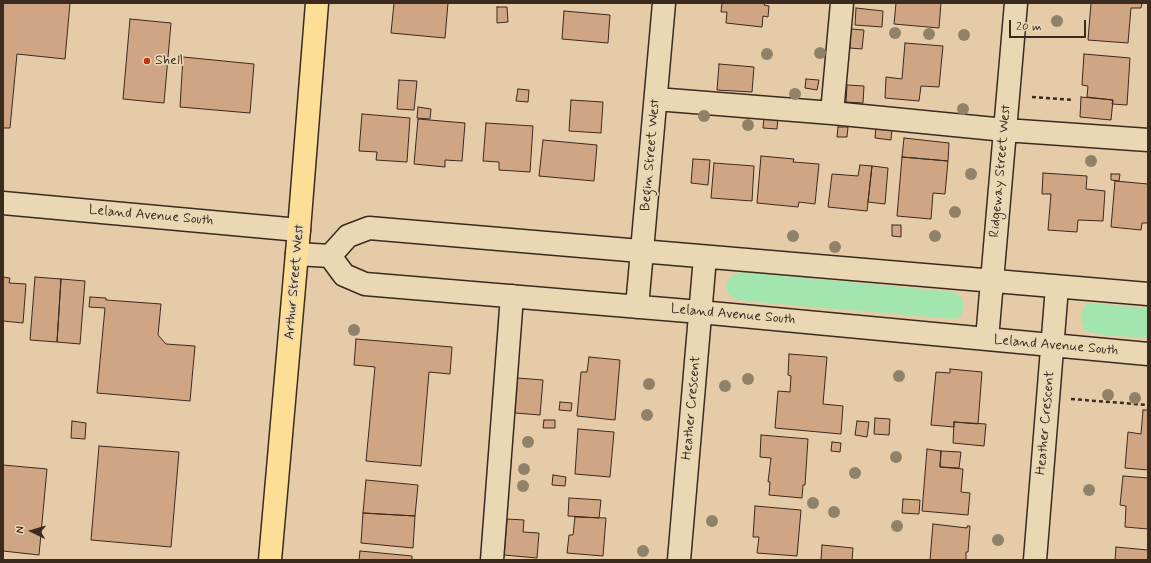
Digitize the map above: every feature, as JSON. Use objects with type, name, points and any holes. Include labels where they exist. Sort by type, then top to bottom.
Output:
[{"type":"main road","name":"Arthur Street West","points":[[270,560],[317,3]]},
{"type":"street","name":"Begin Street West","points":[[637,307],[664,3]]},
{"type":"street","points":[[832,113],[842,3]]},
{"type":"street","name":"Ridgeway Street West","points":[[987,340],[1016,3]]},
{"type":"street","points":[[656,99],[832,113],[1005,130],[1148,140]]},
{"type":"street","name":"Leland Avenue South","points":[[3,203],[299,230]]},
{"type":"street","points":[[297,254],[330,256],[348,236],[369,228],[992,282],[1148,294]]},
{"type":"street","name":"Leland Avenue South","points":[[330,256],[344,275],[365,284],[700,312],[1148,354]]},
{"type":"street","name":"Heather Crescent","points":[[679,560],[705,257]]},
{"type":"street","name":"Heather Crescent","points":[[1035,560],[1058,287]]},
{"type":"street","points":[[492,560],[512,296]]},
{"type":"path","points":[[1008,95],[1073,100]]},
{"type":"path","points":[[1049,397],[1148,405]]},
{"type":"green space","points":[[741,272],[955,292],[963,301],[963,309],[961,316],[953,319],[744,301],[735,299],[729,294],[726,288],[728,280],[732,275]]},
{"type":"green space","points":[[1090,303],[1148,308],[1148,338],[1103,335],[1085,331],[1081,321],[1081,314],[1085,305]]},
{"type":"building","points":[[3,3],[70,3],[65,59],[17,54],[10,128],[3,128]]},
{"type":"building","points":[[394,3],[448,3],[445,38],[391,33]]},
{"type":"building","points":[[722,3],[765,3],[764,5],[769,6],[768,17],[763,16],[762,27],[726,23],[727,12],[721,12]]},
{"type":"building","points":[[896,3],[941,3],[939,28],[894,24]]},
{"type":"building","points":[[1091,3],[1142,3],[1141,8],[1131,8],[1128,43],[1088,40]]},
{"type":"building","points":[[497,7],[507,7],[508,22],[497,23]]},
{"type":"building","points":[[856,8],[883,11],[882,27],[855,25]]},
{"type":"building","points":[[564,11],[610,15],[608,43],[562,39]]},
{"type":"building","name":"Shell","points":[[130,19],[171,23],[164,103],[123,99]]},
{"type":"building","points":[[851,29],[864,30],[862,49],[850,48]]},
{"type":"building","points":[[905,43],[943,46],[939,87],[921,86],[919,101],[885,98],[886,77],[902,79]]},
{"type":"building","points":[[1084,54],[1130,58],[1127,105],[1112,104],[1113,100],[1087,97],[1088,86],[1082,85]]},
{"type":"building","points":[[183,57],[254,64],[250,113],[180,107]]},
{"type":"building","points":[[719,64],[754,67],[752,92],[717,90]]},
{"type":"building","points":[[806,79],[819,80],[817,90],[805,88]]},
{"type":"building","points":[[399,80],[417,81],[414,110],[397,109]]},
{"type":"building","points":[[847,85],[864,86],[863,103],[846,102]]},
{"type":"building","points":[[518,89],[529,90],[528,102],[516,101]]},
{"type":"building","points":[[1081,97],[1113,100],[1111,120],[1080,117]]},
{"type":"building","points":[[571,100],[603,102],[601,133],[569,131]]},
{"type":"building","points":[[418,107],[431,109],[430,119],[417,118]]},
{"type":"building","points":[[362,114],[410,118],[407,162],[376,160],[377,152],[359,151]]},
{"type":"building","points":[[764,116],[778,117],[777,129],[763,128]]},
{"type":"building","points":[[418,119],[465,123],[462,161],[445,160],[445,167],[414,164]]},
{"type":"building","points":[[486,123],[533,126],[530,172],[499,170],[499,162],[483,161]]},
{"type":"building","points":[[876,126],[892,128],[891,140],[875,138]]},
{"type":"building","points":[[838,127],[848,127],[847,137],[837,137]]},
{"type":"building","points":[[904,138],[949,143],[948,161],[902,157]]},
{"type":"building","points":[[543,140],[597,145],[594,181],[539,176]]},
{"type":"building","points":[[761,156],[794,159],[793,162],[819,164],[815,204],[799,202],[798,207],[757,203]]},
{"type":"building","points":[[902,157],[948,161],[945,194],[933,193],[931,219],[897,216]]},
{"type":"building","points":[[693,159],[710,160],[708,185],[691,183]]},
{"type":"building","points":[[714,163],[754,166],[752,201],[711,198]]},
{"type":"building","points":[[860,165],[872,166],[867,211],[828,207],[832,174],[858,176]]},
{"type":"building","points":[[872,166],[888,168],[885,204],[868,202]]},
{"type":"building","points":[[1043,173],[1087,176],[1086,189],[1105,191],[1103,221],[1078,220],[1077,232],[1048,230],[1051,194],[1042,194]]},
{"type":"building","points":[[1111,174],[1120,174],[1119,181],[1111,180]]},
{"type":"building","points":[[1115,181],[1148,184],[1148,223],[1142,223],[1141,230],[1111,227]]},
{"type":"building","points":[[892,225],[901,225],[901,237],[892,236]]},
{"type":"building","points":[[3,277],[10,278],[9,283],[26,284],[23,323],[3,321]]},
{"type":"building","points":[[35,277],[61,279],[57,342],[30,340]]},
{"type":"building","points":[[61,279],[85,281],[80,344],[57,342]]},
{"type":"building","points":[[90,297],[106,298],[106,300],[161,304],[158,335],[166,344],[195,346],[190,401],[97,393],[105,308],[89,307]]},
{"type":"building","points":[[356,339],[452,347],[450,374],[429,372],[421,466],[366,461],[375,367],[354,365]]},
{"type":"building","points":[[789,354],[827,357],[823,404],[843,406],[841,434],[775,428],[778,391],[790,392],[791,376],[788,375]]},
{"type":"building","points":[[589,357],[620,360],[615,420],[577,416],[581,372],[587,372]]},
{"type":"building","points":[[950,369],[982,372],[978,424],[954,422],[954,427],[931,425],[936,372],[950,373]]},
{"type":"building","points":[[517,378],[543,380],[540,415],[515,413]]},
{"type":"building","points":[[560,402],[572,403],[571,411],[559,410]]},
{"type":"building","points":[[1143,410],[1148,410],[1148,470],[1125,468],[1128,432],[1141,434]]},
{"type":"building","points":[[875,418],[890,419],[889,435],[874,434]]},
{"type":"building","points":[[544,420],[555,420],[555,428],[543,428]]},
{"type":"building","points":[[72,421],[86,423],[85,439],[71,438]]},
{"type":"building","points":[[857,421],[869,422],[867,437],[855,435]]},
{"type":"building","points":[[954,422],[986,424],[984,446],[953,443]]},
{"type":"building","points":[[578,429],[614,432],[610,477],[575,474]]},
{"type":"building","points":[[761,435],[808,439],[805,485],[803,485],[802,498],[769,495],[770,482],[768,482],[771,458],[760,457]]},
{"type":"building","points":[[832,442],[841,443],[840,452],[831,451]]},
{"type":"building","points":[[99,446],[179,452],[171,547],[91,540]]},
{"type":"building","points":[[927,449],[941,451],[940,467],[963,469],[961,492],[970,493],[968,515],[922,511]]},
{"type":"building","points":[[941,451],[961,452],[959,468],[940,467]]},
{"type":"building","points":[[3,465],[47,469],[39,555],[3,551]]},
{"type":"building","points":[[553,475],[566,477],[565,486],[552,485]]},
{"type":"building","points":[[1123,476],[1148,478],[1148,529],[1125,527],[1126,506],[1120,505]]},
{"type":"building","points":[[366,480],[418,485],[415,516],[363,513]]},
{"type":"building","points":[[569,498],[601,500],[599,518],[568,516]]},
{"type":"building","points":[[903,499],[920,500],[919,514],[902,513]]},
{"type":"building","points":[[755,506],[801,510],[797,556],[757,553],[759,537],[753,537]]},
{"type":"building","points":[[363,513],[415,516],[413,548],[361,543]]},
{"type":"building","points":[[575,517],[606,518],[603,556],[567,553],[569,535],[573,535]]},
{"type":"building","points":[[507,519],[524,520],[523,532],[539,533],[537,558],[504,555]]},
{"type":"building","points":[[933,524],[967,528],[967,526],[970,526],[966,560],[930,560]]},
{"type":"building","points":[[822,545],[853,548],[852,560],[821,560]]},
{"type":"building","points":[[1116,547],[1148,550],[1148,560],[1115,560]]},
{"type":"building","points":[[360,551],[412,556],[412,560],[359,560]]},
{"type":"place","name":"Shell","points":[[147,61]]}]
